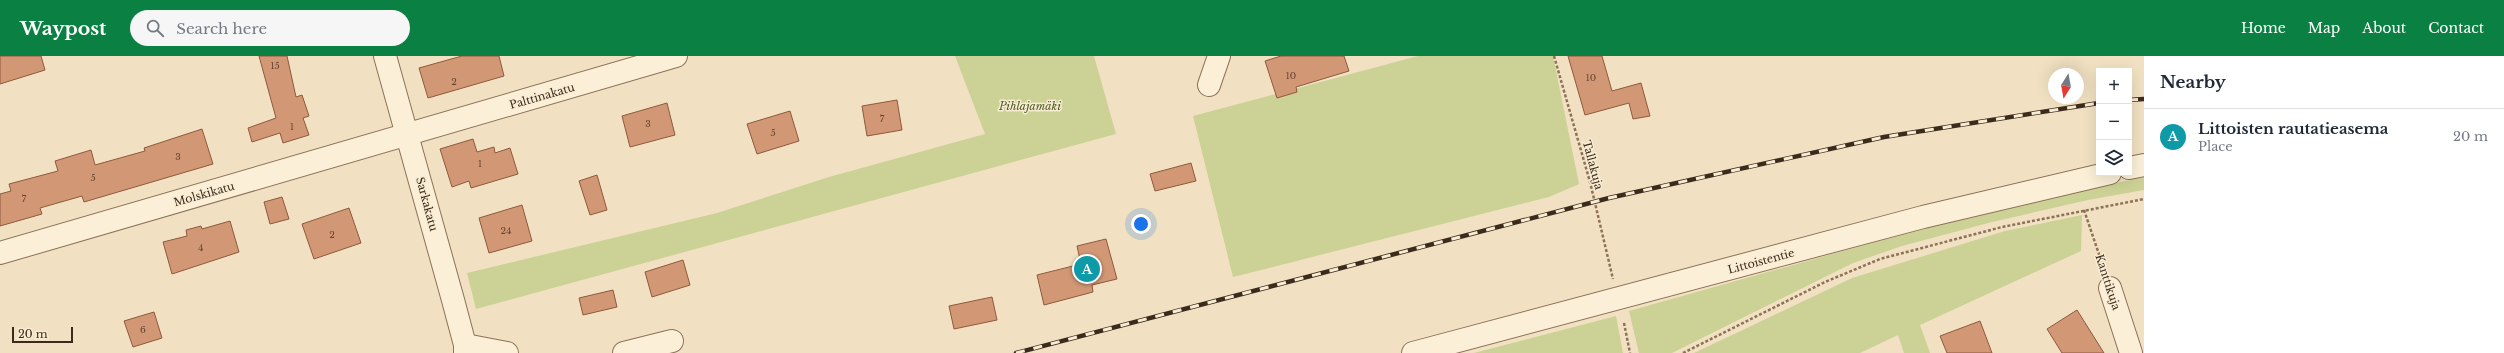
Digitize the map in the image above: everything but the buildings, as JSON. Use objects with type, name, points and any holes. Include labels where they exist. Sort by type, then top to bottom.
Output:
[{"type":"street","name":"Sarkakatu","points":[[385,56],[408,135],[465,349]]},
{"type":"street","name":"Palttinakatu","points":[[408,135],[676,56]]},
{"type":"street","points":[[1209,84],[1219,56]]},
{"type":"street","name":"Molskikatu","points":[[0,253],[408,135]]},
{"type":"street","points":[[2132,167],[2144,165]]},
{"type":"street","name":"Littoistentie","points":[[1413,353],[1923,217],[2097,176]]},
{"type":"street","name":"Kanttikuja","points":[[2110,288],[2131,353]]},
{"type":"street","points":[[624,353],[672,341]]},
{"type":"street","points":[[465,349],[507,353]]},
{"type":"path","name":"Tallakuja","points":[[1554,56],[1590,182],[1613,280]]},
{"type":"path","points":[[1683,353],[1825,282],[1880,259],[2002,227],[2144,199]]},
{"type":"path","name":"Kanttikuja","points":[[2084,210],[2110,288]]},
{"type":"path","points":[[1624,323],[1630,353]]},
{"type":"green space","name":"Pihlajamäki","points":[[955,56],[1094,56],[1116,134],[476,309],[467,273],[717,213],[829,177],[985,134]]},
{"type":"green space","points":[[1418,56],[1553,56],[1579,184],[1549,197],[1233,277],[1193,116]]},
{"type":"green space","points":[[2144,177],[2144,190],[2088,200],[1992,222],[1902,246],[1853,263],[1672,353],[1639,353],[1629,311],[1985,211]]},
{"type":"green space","points":[[2082,215],[2081,251],[1920,325],[1930,353],[1904,353],[1898,335],[1860,353],[1694,353],[1852,278],[2005,231]]},
{"type":"green space","points":[[1616,316],[1623,353],[1474,353]]},
{"type":"railway","points":[[2132,100],[2144,99]]},
{"type":"railway","points":[[1016,353],[1609,198],[1884,137],[2096,103]]},
{"type":"place","name":"Littoisten rautatieasema","points":[[1087,269]]}]
